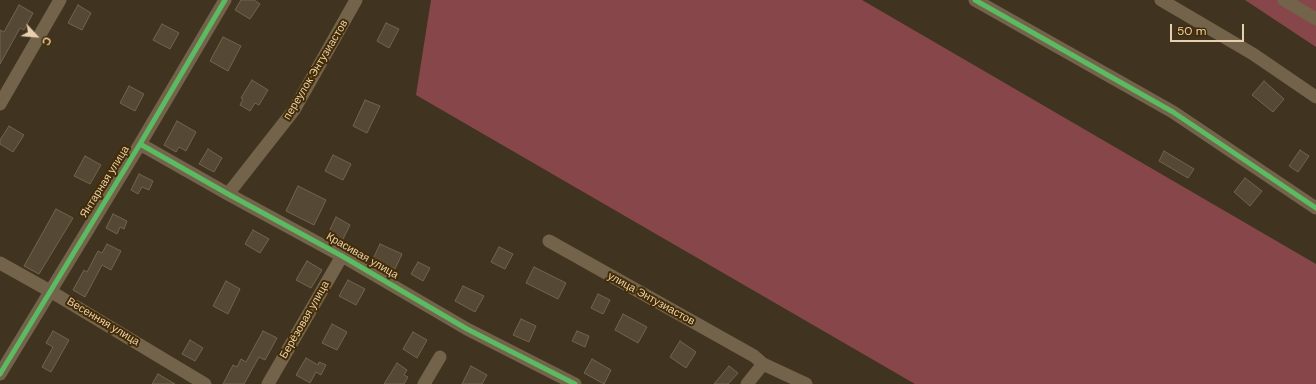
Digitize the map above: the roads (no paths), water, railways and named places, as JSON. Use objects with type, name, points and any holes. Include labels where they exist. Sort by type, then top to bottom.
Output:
[{"type":"street","points":[[0,104],[60,0]]},
{"type":"street","name":"Янтарная улица","points":[[0,374],[140,144],[225,0]]},
{"type":"street","name":"переулок Энтузиастов","points":[[228,194],[294,110],[356,0]]},
{"type":"street","points":[[975,0],[1173,112],[1316,208]]},
{"type":"street","points":[[1161,0],[1254,54],[1316,97]]},
{"type":"street","points":[[1284,0],[1316,19]]},
{"type":"street","name":"Красивая улица","points":[[140,144],[342,256],[467,329],[575,384]]},
{"type":"street","name":"улица Энтузиастов","points":[[549,241],[759,360],[806,384]]},
{"type":"street","name":"Берёзовая улица","points":[[268,384],[342,256]]},
{"type":"street","name":"Весенняя улица","points":[[0,263],[50,291],[205,384]]},
{"type":"street","points":[[424,384],[440,357]]},
{"type":"street","points":[[747,384],[759,360]]}]
